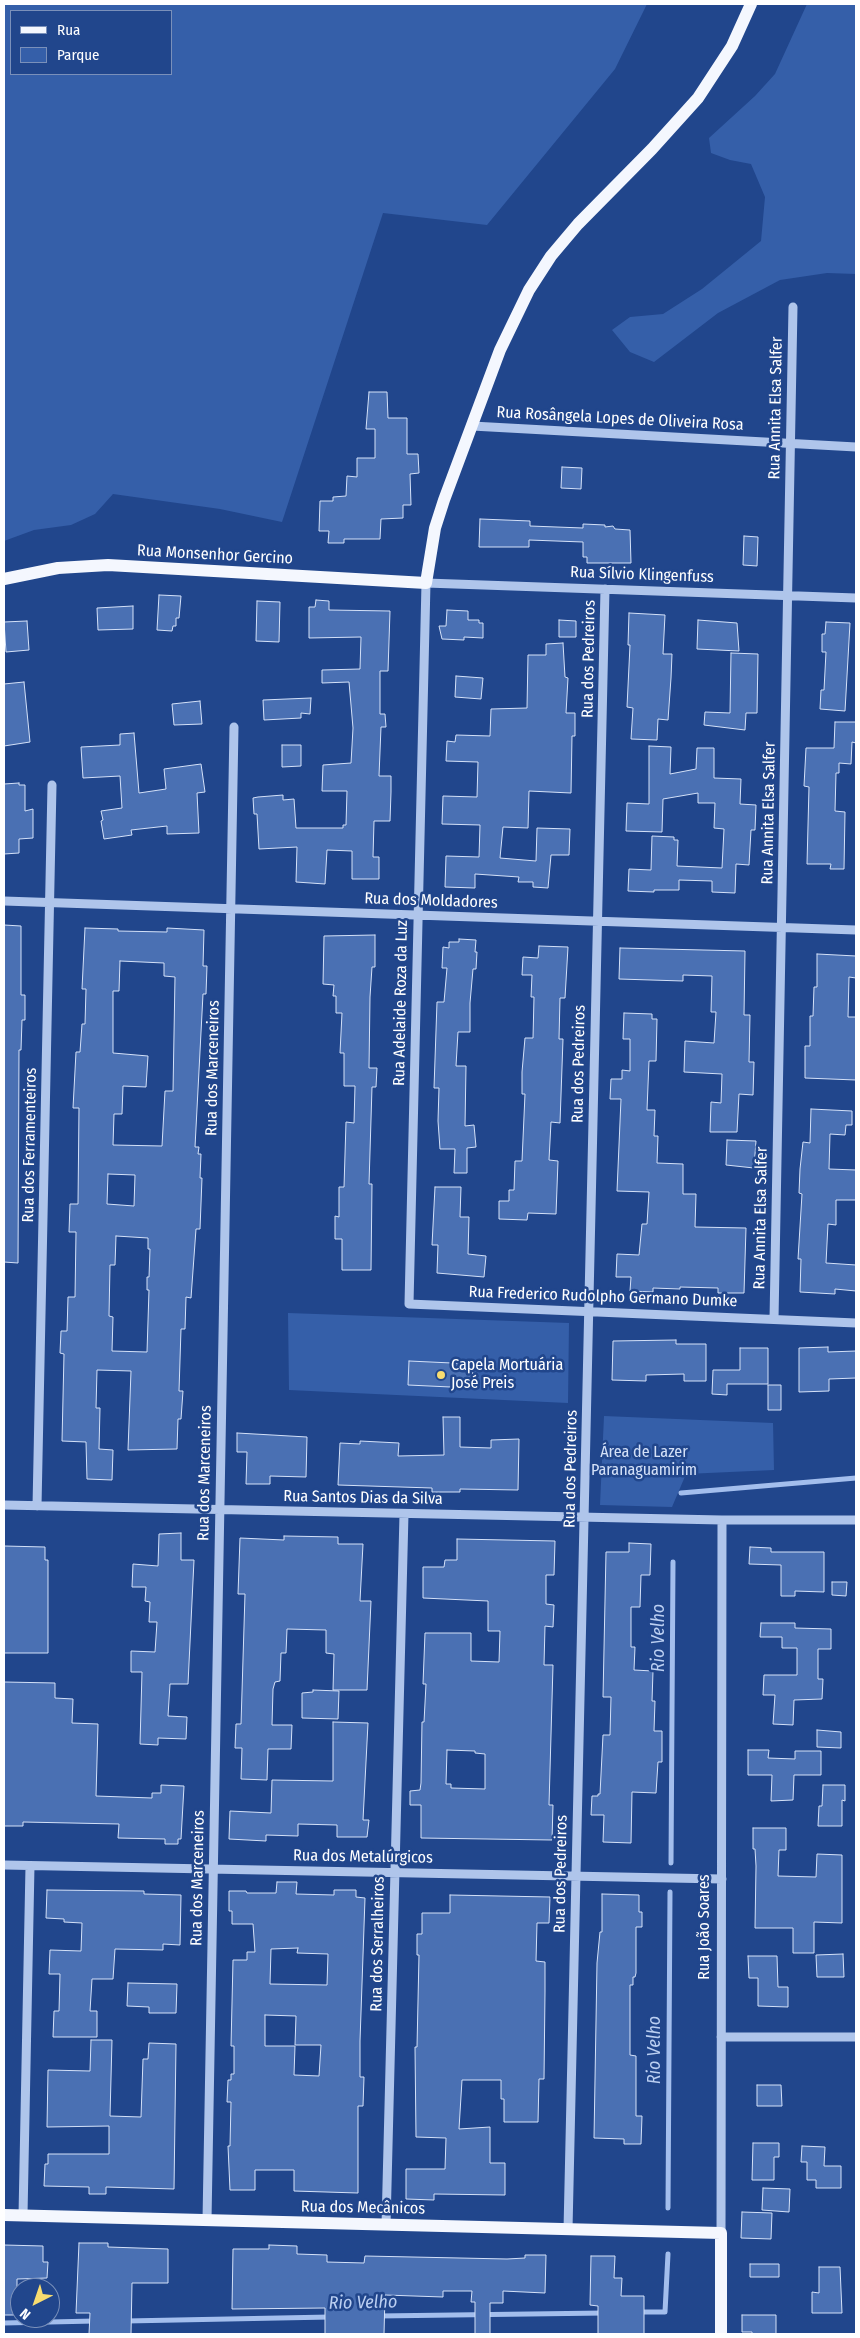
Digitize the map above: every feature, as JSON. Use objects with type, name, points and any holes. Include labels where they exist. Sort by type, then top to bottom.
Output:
[{"type":"main road","points":[[426,583],[435,528],[511,326],[529,290],[551,256],[578,224],[652,149],[698,98],[732,46],[751,4]]},
{"type":"main road","name":"Rua Monsenhor Gercino","points":[[4,579],[58,568],[108,565],[426,583]]},
{"type":"main road","name":"Rua dos Mecânicos","points":[[4,2215],[721,2233]]},
{"type":"main road","name":"Rua João Soares","points":[[721,2233],[721,2334]]},
{"type":"street","name":"Rua Annita Elsa Salfer","points":[[774,1319],[793,307]]},
{"type":"street","name":"Rua Rosângela Lopes de Oliveira Rosa","points":[[472,426],[856,447]]},
{"type":"street","name":"Rua Sílvio Klingenfuss","points":[[426,583],[856,598]]},
{"type":"street","name":"Rua Adelaide Roza da Luz","points":[[409,1304],[426,583]]},
{"type":"street","name":"Rua dos Pedreiros","points":[[568,2229],[605,589]]},
{"type":"street","name":"Rua dos Marceneiros","points":[[207,2220],[234,727]]},
{"type":"street","name":"Rua dos Ferramenteiros","points":[[37,1506],[52,785]]},
{"type":"street","name":"Rua dos Moldadores","points":[[4,901],[856,930]]},
{"type":"street","name":"Rua Frederico Rudolpho Germano Dumke","points":[[409,1304],[856,1322]]},
{"type":"street","name":"Rua Santos Dias da Silva","points":[[4,1505],[584,1518],[856,1520]]},
{"type":"street","name":"Rua dos Serralheiros","points":[[386,2225],[404,1514]]},
{"type":"street","name":"Rua João Soares","points":[[721,2233],[722,1520]]},
{"type":"street","name":"Rua dos Metalúrgicos","points":[[4,1865],[722,1879]]},
{"type":"street","points":[[22,2215],[30,1866]]},
{"type":"street","points":[[721,2037],[856,2037]]},
{"type":"green space","points":[[4,4],[647,4],[615,69],[487,225],[383,213],[282,522],[220,509],[113,494],[95,514],[71,525],[34,530],[4,541]]},
{"type":"green space","points":[[807,4],[856,4],[856,274],[827,273],[780,280],[718,313],[654,362],[630,352],[612,330],[630,317],[663,314],[702,289],[761,241],[765,197],[751,164],[730,160],[711,153],[709,138],[755,96],[775,74]]},
{"type":"green space","points":[[288,1313],[569,1323],[568,1403],[289,1390]]},
{"type":"green space","name":"Área de Lazer Paranaguamirim","points":[[604,1416],[773,1423],[774,1470],[686,1474],[672,1507],[600,1505]]},
{"type":"building","points":[[369,392],[387,392],[388,418],[407,418],[407,454],[418,454],[419,473],[410,474],[411,505],[403,505],[403,518],[381,519],[380,539],[344,539],[344,543],[328,543],[329,531],[319,531],[320,501],[333,501],[333,497],[346,496],[347,476],[357,477],[357,458],[375,458],[375,429],[366,429]]},
{"type":"building","points":[[562,467],[582,468],[581,489],[561,488]]},
{"type":"building","points":[[480,519],[530,521],[530,526],[583,528],[583,524],[605,525],[605,527],[613,526],[615,529],[630,530],[631,563],[587,563],[587,557],[583,557],[583,542],[529,540],[529,547],[479,547]]},
{"type":"building","points":[[744,536],[758,537],[757,566],[743,565]]},
{"type":"building","points":[[159,595],[181,596],[179,618],[176,618],[176,626],[173,626],[172,631],[157,630]]},
{"type":"building","points":[[316,600],[329,601],[329,610],[390,611],[388,671],[380,671],[380,714],[385,714],[386,727],[381,727],[379,776],[391,776],[390,821],[374,821],[373,857],[379,857],[379,879],[352,879],[352,851],[327,850],[325,884],[296,882],[297,847],[259,849],[257,814],[254,814],[253,798],[283,795],[283,800],[294,799],[296,828],[343,828],[343,825],[346,825],[347,791],[322,791],[323,765],[351,763],[353,728],[349,682],[322,683],[322,670],[360,669],[361,637],[309,638],[309,607],[315,607]]},
{"type":"building","points":[[257,601],[280,602],[279,642],[256,641]]},
{"type":"building","points":[[133,606],[133,629],[98,630],[97,608]]},
{"type":"building","points":[[447,610],[468,611],[468,620],[479,620],[479,623],[483,623],[483,638],[464,637],[464,640],[442,639],[439,626],[446,626]]},
{"type":"building","points":[[629,613],[665,615],[663,654],[672,654],[671,678],[668,720],[658,719],[657,740],[631,739],[633,708],[627,707],[630,645],[628,645]]},
{"type":"building","points":[[559,620],[576,621],[576,637],[559,637]]},
{"type":"building","points":[[698,620],[737,623],[739,651],[697,649]]},
{"type":"building","points":[[27,621],[29,650],[6,652],[4,622]]},
{"type":"building","points":[[826,622],[850,623],[845,711],[820,709],[821,690],[824,690],[826,652],[822,652],[822,634],[825,634]]},
{"type":"building","points":[[563,643],[565,677],[568,678],[566,713],[575,713],[575,736],[572,736],[571,793],[529,791],[528,828],[503,827],[500,858],[536,861],[537,828],[570,829],[569,855],[551,855],[548,888],[533,887],[533,882],[518,882],[519,877],[475,874],[475,888],[445,887],[446,856],[479,857],[480,825],[442,824],[443,796],[477,797],[478,762],[446,761],[447,741],[455,742],[456,735],[490,736],[491,709],[527,708],[528,655],[546,655],[546,644]]},
{"type":"building","points":[[731,653],[758,654],[757,713],[746,713],[745,730],[704,725],[705,712],[730,713]]},
{"type":"building","points":[[456,676],[483,678],[481,699],[455,697]]},
{"type":"building","points":[[24,682],[30,742],[4,746],[4,684]]},
{"type":"building","points":[[311,698],[310,714],[301,713],[301,718],[264,720],[263,700]]},
{"type":"building","points":[[200,701],[202,724],[174,725],[172,704]]},
{"type":"building","points":[[835,722],[856,722],[856,743],[852,742],[851,764],[839,763],[839,773],[836,773],[835,811],[845,812],[844,869],[830,869],[831,864],[807,864],[809,787],[804,786],[806,748],[834,748]]},
{"type":"building","points":[[134,733],[139,793],[166,789],[164,769],[201,764],[205,792],[197,793],[199,833],[167,834],[167,826],[131,830],[132,835],[104,839],[101,811],[122,808],[120,776],[83,778],[81,747],[120,745],[120,734]]},
{"type":"building","points":[[282,745],[301,745],[301,766],[282,767]]},
{"type":"building","points":[[649,746],[671,747],[670,774],[696,769],[697,748],[714,748],[714,778],[741,779],[740,804],[756,805],[755,830],[751,830],[749,865],[736,864],[735,893],[712,892],[712,881],[679,880],[679,890],[654,890],[654,892],[628,891],[629,869],[651,870],[652,836],[674,837],[674,840],[678,840],[677,866],[722,868],[724,829],[714,828],[715,803],[698,803],[698,793],[663,799],[662,832],[626,831],[627,803],[649,804]]},
{"type":"building","points":[[19,783],[19,785],[25,785],[25,811],[33,809],[33,838],[19,839],[19,853],[4,854],[4,784]]},
{"type":"building","points":[[4,925],[21,926],[21,995],[25,995],[25,1020],[22,1020],[21,1050],[19,1050],[18,1263],[4,1262]]},
{"type":"building","points":[[85,928],[167,932],[167,928],[204,930],[203,966],[207,966],[206,994],[203,994],[195,1147],[199,1147],[198,1154],[201,1154],[200,1229],[196,1229],[191,1298],[186,1297],[185,1329],[181,1329],[179,1391],[183,1391],[181,1419],[178,1419],[177,1449],[128,1450],[131,1371],[97,1370],[96,1408],[100,1408],[99,1449],[113,1450],[112,1480],[87,1479],[86,1442],[62,1441],[64,1354],[60,1353],[61,1331],[67,1331],[68,1297],[75,1297],[76,1232],[69,1232],[70,1204],[78,1204],[79,1108],[73,1108],[76,1052],[80,1052],[82,1024],[85,1024],[86,989],[82,989]],"holes":[[[120,961],[164,963],[164,976],[175,977],[173,1091],[165,1091],[162,1146],[113,1145],[114,1114],[122,1114],[123,1086],[146,1087],[148,1056],[113,1053],[113,991],[119,991]],[[108,1174],[135,1175],[134,1206],[107,1204]],[[116,1236],[148,1238],[148,1249],[150,1249],[149,1277],[147,1277],[147,1290],[149,1290],[147,1352],[112,1351],[113,1317],[109,1316],[110,1265],[115,1265]]]},
{"type":"building","points":[[375,935],[375,967],[372,967],[370,997],[369,1068],[377,1068],[376,1087],[372,1087],[369,1184],[372,1184],[371,1270],[342,1270],[342,1239],[335,1239],[335,1216],[339,1217],[339,1187],[344,1187],[346,1122],[354,1123],[355,1086],[344,1086],[344,1053],[340,1053],[342,1013],[336,1013],[336,996],[333,996],[334,985],[323,984],[324,936]]},
{"type":"building","points":[[459,939],[476,940],[475,952],[477,952],[476,969],[473,969],[470,1003],[470,1032],[458,1032],[456,1066],[466,1066],[465,1126],[474,1125],[476,1147],[467,1148],[467,1173],[454,1173],[455,1149],[440,1149],[438,1121],[439,1088],[434,1088],[437,1002],[444,1002],[447,968],[442,968],[443,947],[449,948],[449,942],[459,942]]},
{"type":"building","points":[[539,946],[568,947],[565,998],[560,998],[559,1039],[563,1039],[560,1123],[551,1122],[549,1160],[558,1161],[556,1214],[528,1213],[527,1220],[499,1219],[499,1201],[509,1201],[509,1190],[514,1190],[515,1161],[522,1161],[525,1094],[522,1094],[522,1072],[525,1038],[533,1038],[534,997],[531,997],[532,975],[522,975],[523,957],[538,958]]},
{"type":"building","points":[[620,948],[745,951],[744,1015],[750,1015],[749,1062],[754,1062],[753,1095],[739,1094],[737,1132],[710,1132],[711,1102],[721,1103],[722,1074],[684,1072],[685,1041],[714,1043],[716,1012],[711,1012],[712,976],[683,975],[683,981],[619,979]]},
{"type":"building","points":[[817,954],[856,956],[856,978],[849,977],[848,1017],[856,1017],[856,1080],[805,1078],[805,1046],[810,1046],[810,1016],[813,1016],[814,987],[817,987]]},
{"type":"building","points":[[624,1013],[652,1014],[652,1019],[657,1019],[656,1061],[649,1061],[647,1110],[655,1110],[654,1136],[658,1136],[657,1163],[683,1164],[683,1194],[696,1194],[695,1227],[746,1228],[744,1293],[718,1293],[718,1288],[680,1287],[680,1289],[653,1288],[653,1292],[630,1291],[631,1277],[616,1277],[617,1254],[639,1255],[642,1224],[647,1224],[649,1192],[617,1191],[621,1099],[610,1099],[611,1079],[622,1079],[622,1070],[630,1071],[630,1039],[623,1039]]},
{"type":"building","points":[[811,1109],[852,1111],[852,1125],[846,1125],[845,1135],[830,1134],[829,1169],[856,1170],[856,1200],[836,1200],[836,1225],[828,1224],[826,1263],[856,1265],[856,1291],[835,1289],[835,1294],[800,1292],[801,1259],[798,1259],[802,1194],[799,1193],[800,1169],[803,1142],[810,1143]]},
{"type":"building","points":[[727,1140],[756,1141],[754,1168],[726,1165]]},
{"type":"building","points":[[435,1187],[461,1187],[460,1217],[469,1217],[468,1254],[486,1256],[484,1277],[437,1273],[438,1245],[432,1245]]},
{"type":"building","points":[[676,1340],[676,1344],[706,1344],[706,1381],[684,1381],[684,1374],[646,1375],[646,1381],[612,1380],[613,1341]]},
{"type":"building","points":[[828,1347],[828,1352],[856,1351],[856,1378],[829,1379],[829,1391],[799,1392],[799,1348]]},
{"type":"building","points":[[740,1348],[768,1348],[768,1384],[727,1384],[727,1395],[712,1394],[713,1370],[740,1370]]},
{"type":"building","name":"Capela Mortuária José Preis","points":[[409,1361],[473,1364],[472,1388],[408,1385]]},
{"type":"building","points":[[768,1385],[781,1385],[781,1410],[768,1410]]},
{"type":"building","points":[[443,1417],[460,1417],[460,1447],[491,1448],[491,1440],[519,1439],[518,1490],[460,1489],[460,1492],[432,1492],[432,1488],[338,1485],[340,1443],[360,1444],[360,1441],[399,1443],[398,1456],[444,1455]]},
{"type":"building","points":[[237,1433],[307,1437],[306,1477],[270,1476],[270,1484],[246,1484],[247,1452],[237,1452]]},
{"type":"building","points":[[181,1533],[181,1560],[194,1560],[188,1684],[170,1684],[168,1716],[187,1717],[186,1739],[158,1738],[158,1745],[140,1744],[142,1672],[131,1672],[131,1651],[155,1652],[157,1622],[149,1622],[150,1602],[145,1601],[146,1587],[132,1587],[133,1564],[158,1566],[159,1534]]},
{"type":"building","points":[[284,1536],[338,1537],[338,1544],[363,1544],[360,1601],[371,1601],[367,1690],[333,1690],[334,1654],[326,1653],[326,1630],[287,1629],[286,1653],[281,1653],[280,1681],[275,1682],[273,1689],[272,1725],[292,1725],[291,1749],[268,1749],[267,1780],[241,1779],[242,1748],[235,1748],[236,1724],[241,1724],[245,1594],[238,1594],[240,1538],[284,1540]]},
{"type":"building","points":[[457,1539],[555,1541],[554,1575],[546,1575],[546,1604],[554,1605],[553,1627],[545,1626],[544,1665],[553,1665],[549,1805],[553,1805],[552,1840],[421,1838],[421,1805],[410,1805],[410,1791],[420,1790],[421,1783],[422,1722],[424,1722],[426,1684],[423,1684],[425,1633],[471,1633],[471,1661],[499,1662],[500,1631],[488,1631],[488,1601],[423,1598],[423,1567],[444,1567],[445,1560],[457,1560]],"holes":[[[447,1750],[475,1751],[475,1753],[485,1754],[485,1789],[451,1788],[451,1784],[446,1784]]]},
{"type":"building","points":[[629,1543],[651,1544],[650,1575],[641,1575],[640,1607],[631,1607],[631,1647],[635,1647],[634,1670],[653,1671],[654,1731],[662,1731],[662,1762],[658,1762],[656,1793],[632,1792],[631,1843],[603,1842],[604,1815],[591,1815],[592,1796],[600,1794],[603,1735],[610,1735],[611,1697],[603,1697],[606,1552],[629,1552]]},
{"type":"building","points":[[4,1546],[45,1547],[45,1560],[48,1560],[48,1653],[4,1653]]},
{"type":"building","points":[[750,1547],[771,1548],[771,1552],[824,1552],[824,1592],[795,1591],[795,1596],[781,1596],[781,1565],[749,1564]]},
{"type":"building","points":[[832,1582],[847,1582],[846,1596],[832,1595]]},
{"type":"building","points":[[761,1623],[795,1623],[795,1628],[831,1629],[831,1649],[818,1649],[818,1679],[823,1679],[822,1699],[794,1700],[793,1725],[773,1724],[775,1695],[763,1695],[764,1675],[797,1675],[797,1648],[782,1648],[782,1637],[760,1637]]},
{"type":"building","points":[[4,1682],[55,1683],[55,1698],[73,1699],[72,1723],[98,1724],[96,1796],[152,1798],[152,1793],[161,1793],[161,1785],[184,1786],[181,1839],[178,1839],[178,1844],[165,1844],[165,1839],[118,1838],[119,1824],[23,1822],[23,1826],[4,1826]]},
{"type":"building","points":[[313,1690],[339,1691],[338,1719],[302,1718],[302,1693],[313,1692]]},
{"type":"building","points":[[333,1722],[368,1723],[363,1820],[369,1820],[367,1837],[337,1837],[337,1825],[298,1824],[298,1836],[266,1835],[266,1841],[229,1839],[230,1811],[271,1813],[272,1780],[333,1781]]},
{"type":"building","points":[[817,1730],[841,1732],[841,1748],[817,1747]]},
{"type":"building","points":[[748,1750],[769,1750],[768,1758],[795,1759],[795,1751],[821,1751],[821,1775],[794,1775],[793,1800],[771,1801],[772,1775],[748,1775]]},
{"type":"building","points":[[823,1785],[845,1785],[845,1801],[842,1800],[842,1826],[818,1826],[819,1806],[822,1806]]},
{"type":"building","points":[[753,1828],[786,1828],[786,1850],[779,1850],[778,1876],[816,1877],[817,1854],[842,1855],[842,1923],[814,1922],[814,1953],[793,1953],[793,1928],[755,1928],[756,1866],[755,1849],[753,1849]]},
{"type":"building","points":[[277,1882],[297,1882],[296,1894],[334,1895],[334,1890],[356,1890],[356,1897],[365,1898],[360,2041],[360,2077],[364,2077],[363,2106],[358,2106],[358,2193],[294,2191],[294,2170],[255,2170],[255,2190],[230,2190],[228,2146],[230,2146],[231,2102],[227,2102],[228,2080],[231,2080],[231,2074],[234,2074],[234,2046],[231,2046],[233,1960],[247,1960],[247,1952],[255,1952],[253,1924],[232,1924],[232,1911],[229,1911],[229,1891],[276,1893]],"holes":[[[298,1948],[297,1953],[328,1954],[327,1985],[270,1984],[271,1949]],[[265,2015],[296,2016],[295,2045],[321,2045],[319,2076],[294,2075],[295,2046],[265,2046]]]},
{"type":"building","points":[[47,1890],[144,1891],[144,1894],[181,1895],[180,1945],[163,1944],[163,1950],[115,1949],[113,1979],[92,1979],[90,2011],[97,2011],[97,2037],[53,2037],[54,2011],[59,2011],[60,1974],[49,1974],[50,1950],[81,1951],[82,1923],[46,1918]]},
{"type":"building","points":[[602,1894],[639,1895],[639,1912],[642,1912],[642,1927],[636,1927],[636,1973],[635,1977],[633,1977],[633,1985],[630,1985],[630,2055],[636,2056],[636,2116],[642,2116],[641,2144],[624,2144],[624,2139],[594,2138],[597,1963],[600,1932],[602,1932]]},
{"type":"building","points":[[450,1895],[550,1897],[549,1923],[537,1923],[536,1961],[545,1962],[544,2079],[539,2079],[538,2122],[504,2122],[504,2099],[501,2099],[501,2080],[462,2080],[459,2129],[490,2127],[490,2163],[505,2163],[505,2195],[434,2194],[434,2200],[406,2199],[406,2169],[445,2169],[446,2138],[416,2137],[415,2047],[417,2047],[419,1955],[417,1955],[417,1934],[422,1934],[422,1913],[450,1913]]},
{"type":"building","points":[[843,1954],[844,1977],[817,1977],[816,1955]]},
{"type":"building","points":[[748,1956],[777,1956],[778,1987],[788,1987],[788,2007],[758,2006],[758,1978],[749,1978]]},
{"type":"building","points":[[128,1983],[177,1984],[176,2013],[149,2013],[149,2007],[127,2006]]},
{"type":"building","points":[[91,2040],[112,2040],[110,2116],[141,2117],[143,2059],[148,2059],[149,2043],[176,2044],[174,2189],[106,2187],[106,2194],[89,2194],[89,2187],[44,2186],[45,2164],[48,2164],[48,2154],[109,2154],[109,2126],[47,2127],[48,2070],[90,2071]]},
{"type":"building","points":[[757,2085],[781,2085],[782,2106],[757,2106]]},
{"type":"building","points":[[753,2143],[779,2143],[779,2157],[774,2157],[774,2180],[752,2180]]},
{"type":"building","points":[[802,2146],[825,2147],[824,2166],[841,2166],[841,2188],[816,2188],[816,2180],[807,2180],[807,2162],[801,2162]]},
{"type":"building","points":[[763,2188],[790,2189],[789,2212],[762,2210]]},
{"type":"building","points":[[742,2212],[772,2213],[771,2239],[741,2238]]},
{"type":"building","points":[[79,2243],[108,2243],[108,2247],[168,2249],[168,2283],[132,2283],[131,2334],[89,2334],[90,2313],[76,2313]]},
{"type":"building","points":[[4,2245],[43,2246],[43,2262],[48,2262],[47,2278],[10,2278],[10,2315],[4,2315]]},
{"type":"building","points":[[269,2245],[297,2246],[297,2254],[327,2255],[327,2262],[364,2263],[365,2256],[507,2259],[525,2258],[525,2255],[546,2255],[545,2293],[503,2291],[503,2303],[490,2303],[490,2334],[475,2334],[475,2302],[471,2302],[472,2291],[443,2291],[443,2297],[385,2295],[384,2334],[325,2334],[325,2308],[232,2309],[233,2249],[269,2249]]},
{"type":"building","points":[[591,2256],[615,2256],[614,2278],[622,2278],[621,2296],[644,2296],[644,2334],[598,2334],[598,2306],[590,2305]]},
{"type":"building","points":[[750,2264],[779,2264],[779,2277],[750,2277]]},
{"type":"building","points":[[819,2267],[840,2267],[842,2313],[812,2313],[812,2292],[819,2293]]},
{"type":"building","points":[[742,2315],[776,2315],[776,2334],[742,2332]]},
{"type":"waterway","name":"Rio Velho","points":[[681,1493],[856,1478]]},
{"type":"waterway","name":"Rio Velho","points":[[671,1863],[673,1562]]},
{"type":"waterway","name":"Rio Velho","points":[[668,2208],[670,1892]]},
{"type":"waterway","name":"Rio Velho","points":[[638,2312],[665,2312],[668,2254]]},
{"type":"waterway","name":"Rio Velho","points":[[378,2316],[605,2313]]},
{"type":"waterway","name":"Rio Velho","points":[[126,2321],[330,2317]]},
{"type":"waterway","name":"Rio Velho","points":[[4,2323],[95,2321]]},
{"type":"place","name":"Capela Mortuária José Preis","points":[[441,1375]]}]
